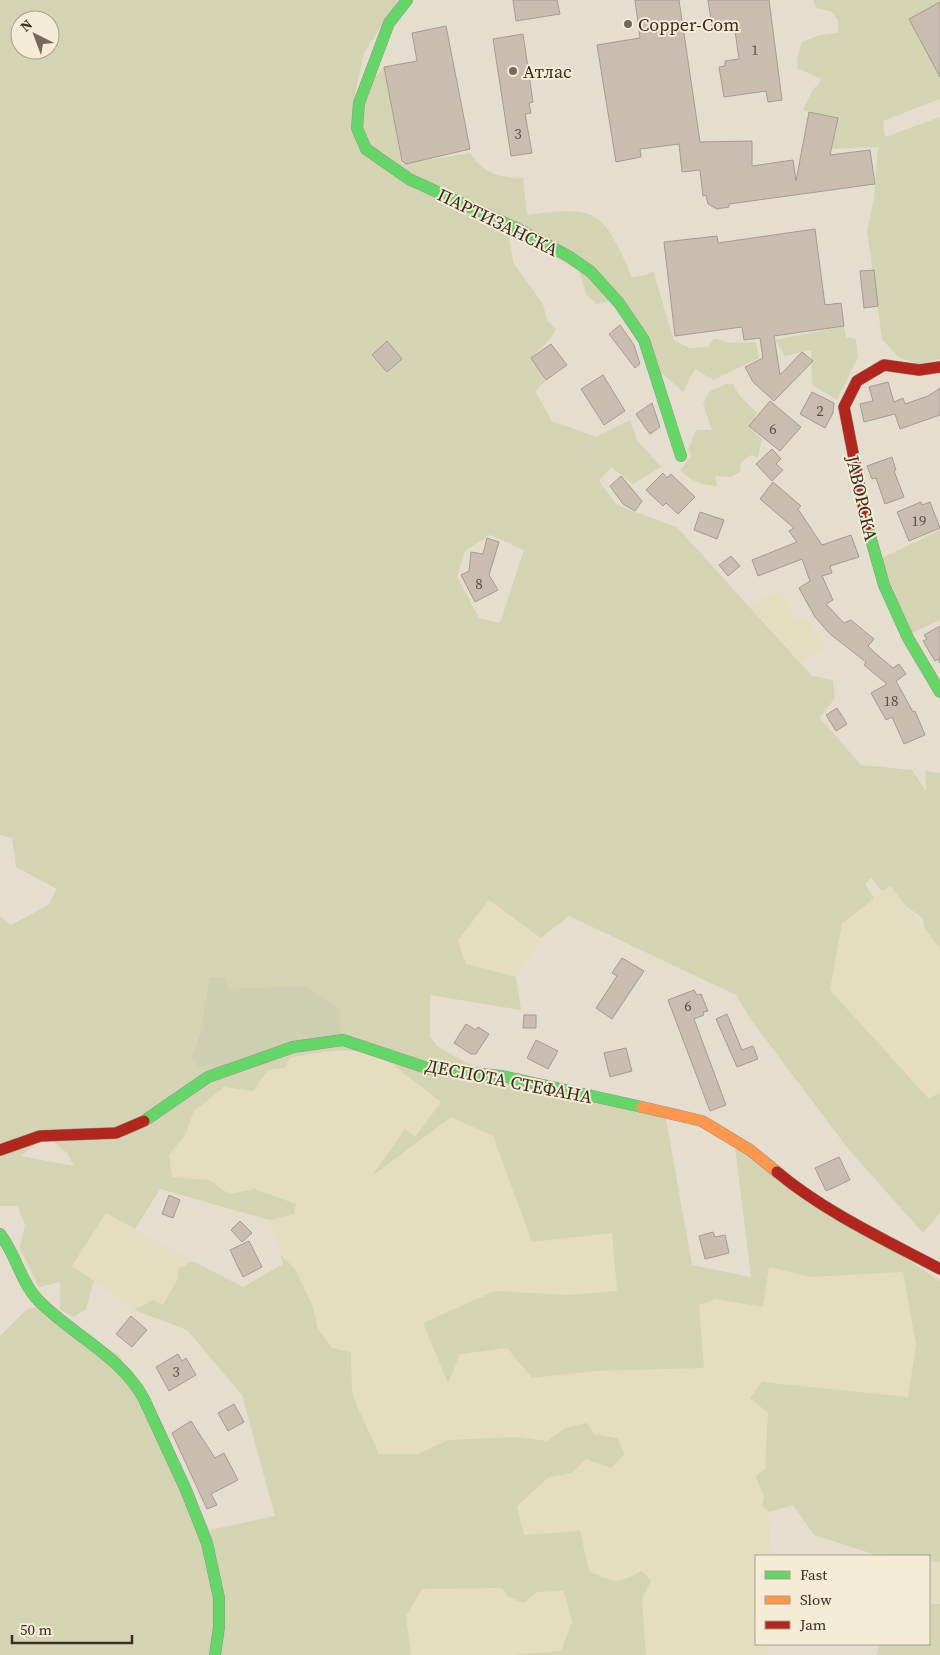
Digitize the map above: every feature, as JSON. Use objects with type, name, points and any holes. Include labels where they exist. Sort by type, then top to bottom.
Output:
[{"type":"street","name":"ПАРТИЗАНСКА","points":[[407,0],[388,23],[359,104],[357,128],[366,150],[409,179],[518,229],[570,257],[591,272],[613,296],[644,340],[681,456]]},
{"type":"street","name":"ЈАВОРСКА","points":[[940,367],[927,372],[913,372],[884,365],[857,381],[844,407],[854,471],[884,585],[908,638],[940,692]]},
{"type":"street","name":"ДЕСПОТА СТЕФАНА","points":[[0,1150],[40,1136],[116,1133],[146,1120],[208,1077],[293,1047],[343,1040],[430,1069],[502,1076],[702,1121],[750,1150],[786,1180],[824,1205],[880,1238],[940,1269]]},
{"type":"street","points":[[0,1234],[18,1264],[31,1292],[43,1306],[112,1361],[138,1389],[190,1494],[208,1544],[218,1597],[220,1632],[215,1655]]},
{"type":"shaded area","points":[[780,590],[796,621],[805,617],[825,646],[802,663],[750,605]]},
{"type":"shaded area","points":[[889,885],[940,948],[940,1092],[929,1100],[830,991],[842,924]]},
{"type":"shaded area","points":[[489,900],[541,938],[516,977],[466,964],[458,940]]},
{"type":"shaded area","points":[[323,1051],[374,1053],[383,1057],[441,1102],[414,1137],[405,1130],[374,1175],[451,1117],[493,1136],[532,1242],[612,1233],[618,1291],[568,1295],[424,1323],[448,1382],[460,1354],[507,1348],[532,1378],[595,1371],[704,1368],[699,1304],[716,1299],[763,1307],[769,1267],[811,1277],[904,1272],[916,1345],[908,1398],[762,1382],[768,1413],[765,1469],[755,1476],[764,1496],[762,1506],[769,1512],[771,1555],[755,1555],[755,1645],[768,1645],[767,1655],[646,1655],[641,1599],[651,1581],[642,1572],[620,1582],[611,1581],[589,1571],[580,1532],[524,1535],[517,1506],[549,1477],[572,1473],[586,1459],[617,1438],[565,1428],[547,1441],[517,1437],[448,1440],[418,1454],[379,1454],[352,1391],[351,1352],[332,1348],[318,1329],[313,1307],[295,1269],[280,1254],[269,1220],[280,1217],[255,1189],[229,1194],[209,1180],[172,1177],[169,1155],[185,1135],[194,1111],[224,1087],[253,1090],[268,1070],[285,1068],[290,1058]]},
{"type":"shaded area","points":[[106,1213],[193,1261],[178,1269],[179,1282],[163,1305],[153,1300],[134,1310],[72,1266]]},
{"type":"shaded area","points":[[930,1561],[940,1562],[940,1604],[930,1604]]},
{"type":"shaded area","points":[[503,1588],[537,1592],[564,1591],[572,1623],[561,1651],[510,1655],[411,1655],[406,1616],[422,1589]]},
{"type":"green space","points":[[0,0],[398,0],[364,53],[354,100],[384,67],[402,164],[470,153],[481,166],[492,173],[506,177],[523,178],[527,215],[570,211],[584,213],[596,218],[605,226],[613,238],[632,277],[646,275],[653,271],[674,340],[689,348],[708,347],[714,338],[730,343],[756,342],[759,358],[713,380],[695,369],[683,392],[655,367],[610,301],[597,304],[586,294],[579,271],[507,228],[514,264],[543,304],[547,320],[556,329],[550,339],[531,358],[546,380],[535,391],[552,421],[596,437],[630,420],[637,440],[661,467],[633,484],[611,467],[599,481],[617,505],[677,527],[812,676],[833,680],[835,698],[820,718],[861,765],[912,770],[926,791],[925,771],[940,773],[940,948],[924,928],[923,918],[907,907],[890,886],[882,891],[871,878],[865,884],[874,898],[842,924],[830,990],[929,1099],[940,1092],[940,1213],[923,1233],[849,1150],[751,1020],[736,995],[569,916],[541,938],[489,900],[458,940],[466,964],[516,977],[521,1010],[430,995],[430,1037],[437,1046],[482,1070],[666,1119],[692,1265],[751,1277],[735,1147],[940,1281],[940,1562],[930,1561],[930,1555],[873,1554],[814,1535],[793,1505],[769,1512],[762,1506],[764,1496],[755,1476],[765,1469],[768,1413],[750,1398],[762,1382],[908,1397],[916,1345],[903,1272],[811,1277],[769,1267],[763,1307],[716,1299],[699,1305],[704,1368],[595,1371],[532,1378],[507,1348],[460,1354],[448,1383],[423,1323],[495,1291],[568,1295],[617,1291],[612,1233],[532,1242],[493,1136],[451,1117],[372,1176],[405,1129],[415,1137],[441,1102],[383,1057],[361,1052],[337,1051],[290,1058],[285,1068],[268,1070],[253,1091],[224,1087],[194,1111],[185,1135],[169,1155],[172,1177],[209,1180],[229,1194],[255,1189],[296,1204],[294,1214],[269,1220],[160,1189],[135,1229],[106,1213],[72,1266],[94,1281],[86,1309],[74,1317],[60,1310],[60,1282],[39,1287],[20,1248],[25,1224],[17,1206],[0,1206],[0,916],[11,925],[48,905],[57,889],[16,867],[12,838],[0,835]],"holes":[[[490,535],[524,550],[500,623],[479,618],[457,577],[465,551]],[[227,977],[229,989],[191,1058],[202,1026],[209,978]],[[48,1137],[67,1153],[74,1166],[21,1156],[42,1139]]]},
{"type":"green space","points":[[813,0],[940,0],[940,99],[883,121],[885,137],[940,117],[940,359],[918,364],[898,357],[882,339],[867,231],[874,200],[878,147],[829,149],[838,118],[803,110],[813,89],[819,84],[821,79],[797,68],[798,54],[802,42],[820,35],[838,33],[838,21],[832,12],[816,8]]},
{"type":"green space","points":[[844,326],[846,337],[856,339],[858,357],[837,400],[812,385],[811,350],[785,356],[775,340]]},
{"type":"green space","points":[[726,384],[733,384],[739,395],[757,413],[750,428],[762,439],[758,458],[751,455],[741,462],[740,472],[731,477],[715,476],[717,486],[706,485],[692,480],[680,470],[692,456],[688,450],[696,430],[712,430],[703,404],[710,391]]},
{"type":"green space","points":[[940,530],[940,620],[912,633],[880,559]]},
{"type":"green space","points":[[209,977],[227,977],[229,989],[305,986],[338,1007],[341,1034],[215,1068],[198,1066],[191,1059],[202,1026]]},
{"type":"green space","points":[[280,1254],[295,1269],[313,1307],[318,1329],[332,1348],[351,1352],[352,1391],[379,1454],[418,1454],[448,1440],[517,1437],[547,1441],[565,1428],[587,1423],[594,1434],[617,1438],[625,1454],[611,1468],[586,1459],[572,1473],[549,1477],[517,1506],[524,1535],[580,1531],[589,1571],[616,1581],[626,1579],[642,1571],[651,1581],[642,1599],[646,1655],[510,1655],[561,1651],[572,1622],[564,1591],[537,1592],[524,1603],[508,1597],[502,1588],[422,1589],[406,1616],[411,1655],[0,1655],[0,1336],[26,1310],[36,1307],[119,1355],[210,1530],[275,1516],[242,1395],[187,1330],[134,1310],[153,1300],[163,1305],[178,1278],[178,1269],[193,1261],[243,1287],[283,1264]]},
{"type":"green space","points":[[930,1604],[940,1604],[940,1655],[877,1655],[879,1645],[930,1645]]},
{"type":"building","points":[[513,0],[557,0],[560,14],[516,21]]},
{"type":"building","points":[[635,0],[679,0],[700,142],[752,141],[752,166],[793,160],[796,181],[809,112],[838,118],[830,155],[870,150],[875,184],[729,204],[729,207],[717,209],[708,204],[706,195],[703,196],[700,170],[682,172],[679,144],[640,149],[641,157],[616,162],[597,45],[640,38]]},
{"type":"building","points":[[708,0],[769,0],[782,100],[768,102],[766,91],[724,97],[719,67],[725,66],[725,61],[739,59],[734,24],[712,27]]},
{"type":"building","points":[[940,2],[940,77],[909,19]]},
{"type":"building","points":[[446,26],[470,149],[406,164],[402,161],[384,67],[417,61],[412,33]]},
{"type":"building","name":"Атлас","points":[[523,34],[533,102],[529,103],[531,113],[525,114],[532,153],[511,156],[493,39]]},
{"type":"building","points":[[815,229],[825,305],[841,303],[844,326],[774,336],[780,375],[802,352],[813,361],[774,401],[753,382],[745,367],[763,358],[760,338],[744,340],[742,327],[675,336],[664,242],[717,236],[718,243]]},
{"type":"building","points":[[874,270],[878,306],[864,308],[860,271]]},
{"type":"building","points":[[620,325],[634,345],[640,364],[635,368],[609,334]]},
{"type":"building","points":[[387,341],[402,359],[387,372],[372,355]]},
{"type":"building","points":[[551,344],[567,365],[546,380],[531,358]]},
{"type":"building","points":[[603,375],[625,411],[604,425],[581,389]]},
{"type":"building","points":[[888,382],[894,402],[903,398],[905,404],[928,396],[940,388],[940,415],[900,429],[895,414],[864,422],[860,404],[873,401],[869,387]]},
{"type":"building","points":[[812,392],[834,403],[833,413],[825,428],[800,414]]},
{"type":"building","points":[[770,401],[801,427],[780,451],[749,426]]},
{"type":"building","points":[[652,403],[660,427],[650,434],[636,414]]},
{"type":"building","points":[[772,449],[781,459],[776,464],[783,470],[772,481],[756,464]]},
{"type":"building","points":[[892,457],[896,470],[894,471],[904,497],[885,504],[876,478],[872,479],[867,466]]},
{"type":"building","points":[[663,473],[667,478],[671,474],[695,497],[678,514],[666,503],[663,506],[646,490]]},
{"type":"building","points":[[621,476],[642,501],[635,511],[623,504],[610,486]]},
{"type":"building","points":[[773,482],[801,506],[798,509],[822,545],[851,535],[859,557],[830,566],[832,573],[822,576],[833,600],[826,604],[844,623],[851,620],[874,639],[868,646],[893,668],[899,664],[906,674],[896,681],[913,712],[915,711],[925,735],[904,744],[892,717],[886,720],[871,693],[887,684],[864,665],[866,662],[830,634],[815,617],[799,588],[810,581],[802,559],[758,576],[752,560],[797,542],[789,531],[794,528],[760,499]]},
{"type":"building","points":[[921,502],[922,505],[930,502],[940,528],[909,541],[897,512]]},
{"type":"building","points":[[700,512],[724,520],[717,539],[694,530]]},
{"type":"building","points":[[487,538],[499,542],[489,575],[498,590],[475,602],[461,575],[469,571],[471,552],[483,554]]},
{"type":"building","points":[[731,556],[740,566],[728,576],[719,565]]},
{"type":"building","points":[[940,626],[940,663],[938,659],[935,661],[923,641],[927,639],[924,635]]},
{"type":"building","points":[[837,708],[847,724],[836,731],[826,715]]},
{"type":"building","points":[[622,958],[644,971],[612,1019],[596,1008],[617,976],[612,973]]},
{"type":"building","points":[[694,990],[697,995],[701,994],[708,1011],[703,1012],[704,1015],[694,1019],[726,1105],[710,1111],[668,1000]]},
{"type":"building","points":[[727,1014],[742,1050],[753,1046],[758,1059],[737,1067],[716,1019]]},
{"type":"building","points":[[524,1015],[536,1015],[536,1028],[523,1028]]},
{"type":"building","points":[[466,1024],[476,1030],[478,1027],[489,1034],[476,1054],[471,1054],[454,1043]]},
{"type":"building","points":[[536,1040],[558,1051],[548,1069],[527,1058]]},
{"type":"building","points":[[626,1048],[632,1071],[610,1077],[604,1053]]},
{"type":"building","points":[[839,1157],[850,1180],[826,1191],[815,1168]]},
{"type":"building","points":[[169,1195],[180,1200],[173,1218],[162,1214]]},
{"type":"building","points":[[240,1221],[252,1233],[242,1242],[231,1230]]},
{"type":"building","points":[[713,1232],[715,1237],[725,1235],[729,1253],[705,1259],[699,1236]]},
{"type":"building","points":[[249,1241],[262,1267],[243,1277],[230,1250]]},
{"type":"building","points":[[131,1316],[147,1330],[132,1347],[116,1334]]},
{"type":"building","points":[[178,1354],[182,1361],[186,1358],[196,1375],[169,1391],[156,1367]]},
{"type":"building","points":[[234,1404],[244,1422],[228,1431],[218,1413]]},
{"type":"building","points":[[191,1421],[215,1458],[224,1453],[238,1480],[211,1494],[217,1505],[207,1509],[172,1433]]},
{"type":"traffic: fast","points":[[407,0],[389,23],[359,103],[357,128],[366,149],[409,179],[518,229],[570,257],[591,272],[619,303],[644,340],[681,456]]},
{"type":"traffic: fast","points":[[867,525],[884,585],[908,638],[940,692]]},
{"type":"traffic: fast","points":[[144,1121],[208,1077],[293,1047],[343,1040],[430,1069],[502,1076],[642,1107]]},
{"type":"traffic: fast","points":[[0,1234],[32,1293],[38,1300],[122,1370],[144,1399],[186,1490],[207,1543],[219,1598],[219,1627],[215,1655]]},
{"type":"traffic: slow","points":[[642,1107],[702,1121],[750,1150],[777,1172]]},
{"type":"traffic: jam","points":[[867,525],[844,407],[857,381],[884,365],[919,370],[940,367]]},
{"type":"traffic: jam","points":[[0,1150],[40,1136],[116,1133],[144,1121]]},
{"type":"traffic: jam","points":[[777,1172],[835,1213],[940,1269]]},
{"type":"place","name":"Copper-Com","points":[[628,24]]},
{"type":"place","name":"Атлас","points":[[513,71]]}]
